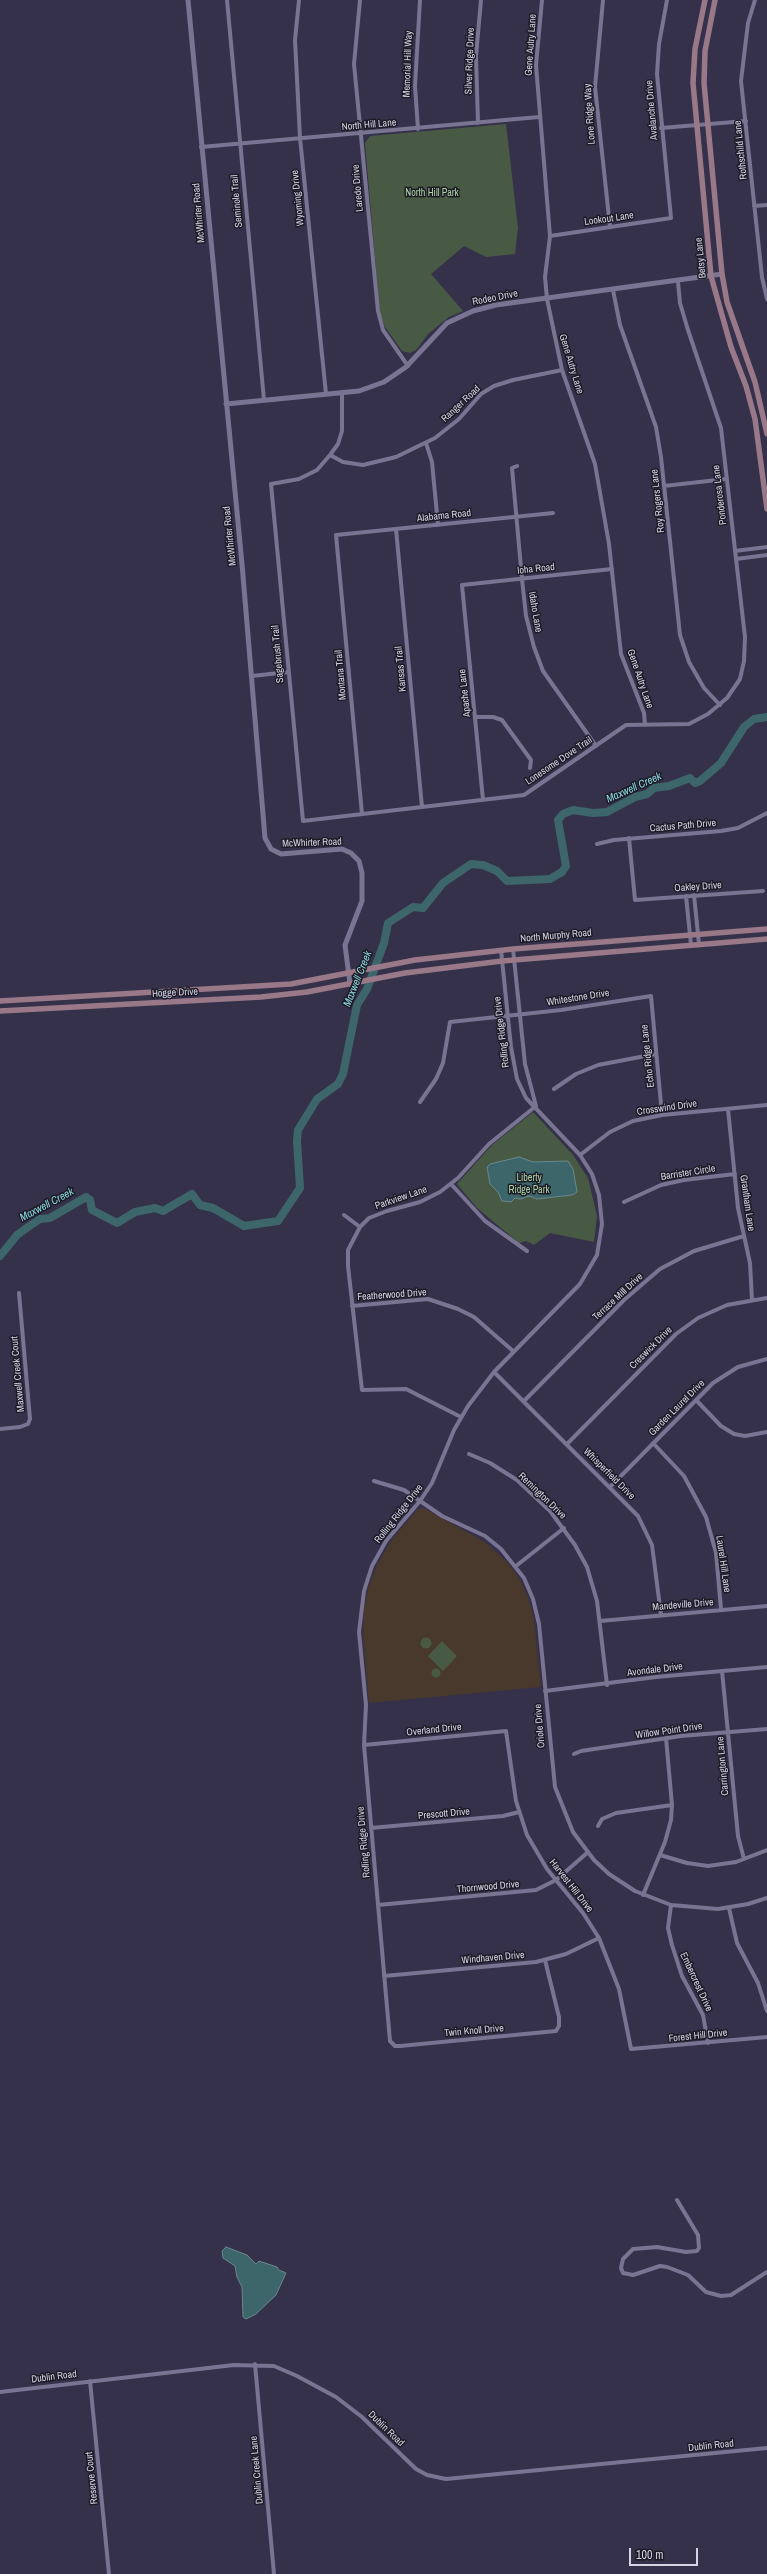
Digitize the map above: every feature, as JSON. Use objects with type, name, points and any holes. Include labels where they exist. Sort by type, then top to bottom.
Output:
[{"type":"main road","name":"Betsy Lane","points":[[705,0],[695,49],[693,83],[712,276],[730,347],[746,386],[755,419],[767,509]]},
{"type":"main road","name":"Betsy Lane","points":[[715,0],[705,51],[707,124],[722,274],[727,302],[755,382],[767,434]]},
{"type":"main road","name":"North Murphy Road","points":[[348,973],[414,960],[501,950],[698,933],[767,929]]},
{"type":"main road","name":"North Murphy Road","points":[[350,984],[385,977],[502,961],[691,944],[767,939]]},
{"type":"main road","name":"Hogge Drive","points":[[0,1001],[291,984],[348,973]]},
{"type":"main road","name":"Hogge Drive","points":[[0,1011],[130,1005],[269,996],[350,984]]},
{"type":"main road","points":[[130,994],[130,1005]]},
{"type":"street","name":"McWhirter Road","points":[[188,0],[252,676],[264,833],[267,844],[274,851],[285,854],[342,849],[354,855],[360,864],[362,901],[345,945],[350,984]]},
{"type":"street","name":"Seminole Trail","points":[[226,0],[264,400]]},
{"type":"street","name":"Wyoming Drive","points":[[299,0],[295,40],[300,138],[326,394]]},
{"type":"street","name":"Laredo Drive","points":[[360,0],[354,64],[379,316],[383,330],[408,366]]},
{"type":"street","name":"Memorial Hill Way","points":[[418,129],[415,86],[420,0]]},
{"type":"street","name":"Silver Ridge Drive","points":[[478,123],[476,56],[481,0]]},
{"type":"street","name":"Gene Autry Lane","points":[[542,0],[536,65],[538,117],[550,236],[545,277],[546,299],[562,370],[595,464],[612,569],[621,654],[644,714],[645,725]]},
{"type":"street","name":"Lone Ridge Way","points":[[603,0],[595,87],[610,227]]},
{"type":"street","name":"Avalanche Drive","points":[[667,0],[659,44],[657,74],[661,128],[671,218]]},
{"type":"street","name":"Rothschild Lane","points":[[755,0],[748,23],[742,81],[762,277],[767,299]]},
{"type":"street","name":"North Hill Lane","points":[[202,147],[418,129],[538,117]]},
{"type":"street","points":[[661,128],[746,121]]},
{"type":"street","points":[[754,206],[767,205]]},
{"type":"street","name":"Lookout Lane","points":[[550,236],[671,218]]},
{"type":"street","name":"Rodeo Drive","points":[[226,404],[359,391],[384,382],[408,366],[447,323],[484,308],[678,282],[722,274]]},
{"type":"street","name":"Ponderosa Lane","points":[[678,282],[680,303],[720,428],[744,637],[744,661],[740,679],[720,705]]},
{"type":"street","name":"Roy Rogers Lane","points":[[613,290],[620,325],[656,427],[680,635],[689,662],[704,688],[720,705]]},
{"type":"street","name":"Ranger Road","points":[[330,456],[343,462],[363,465],[396,457],[426,442],[459,419],[481,394],[494,386],[513,380],[562,370]]},
{"type":"street","points":[[330,456],[342,431],[342,393]]},
{"type":"street","points":[[426,442],[432,462],[438,525]]},
{"type":"street","name":"Sagebrush Trail","points":[[303,821],[270,484],[299,479],[317,470],[330,456]]},
{"type":"street","name":"Idaho Lane","points":[[517,466],[512,468],[522,579],[526,616],[534,647],[543,670],[596,746]]},
{"type":"street","points":[[664,486],[726,478]]},
{"type":"street","name":"Alabama Road","points":[[336,535],[553,514]]},
{"type":"street","name":"Kansas Trail","points":[[396,529],[422,807]]},
{"type":"street","name":"Montana Trail","points":[[336,535],[362,814]]},
{"type":"street","points":[[735,550],[767,546]]},
{"type":"street","points":[[736,559],[767,554]]},
{"type":"street","name":"Ioha Road","points":[[462,585],[612,569]]},
{"type":"street","name":"Apache Lane","points":[[462,585],[483,800]]},
{"type":"street","points":[[252,676],[288,672]]},
{"type":"street","name":"Lonesome Dove Trail","points":[[303,821],[524,795],[626,725],[689,724],[720,705]]},
{"type":"street","points":[[475,717],[493,716],[502,720],[531,760],[530,768]]},
{"type":"street","name":"Cactus Path Drive","points":[[597,844],[630,838],[721,831],[738,828],[767,813]]},
{"type":"street","name":"Oakley Drive","points":[[630,838],[635,900],[763,891]]},
{"type":"street","points":[[694,895],[699,944]]},
{"type":"street","points":[[686,896],[691,944]]},
{"type":"street","name":"Rolling Ridge Drive","points":[[513,949],[525,1064],[536,1106]]},
{"type":"street","name":"Rolling Ridge Drive","points":[[400,2046],[395,2046],[390,2041],[364,1745],[366,1705],[360,1632],[364,1592],[372,1566],[386,1541],[420,1501],[438,1471],[461,1417],[475,1394],[513,1351],[580,1284],[597,1255],[602,1224],[599,1195],[592,1174],[580,1155],[536,1106],[526,1098],[517,1079],[501,950]]},
{"type":"street","name":"Whitestone Drive","points":[[420,1102],[436,1079],[443,1063],[450,1022],[520,1015],[651,996]]},
{"type":"street","name":"Echo Ridge Lane","points":[[651,996],[662,1114]]},
{"type":"street","points":[[554,1089],[576,1074],[598,1065],[656,1054]]},
{"type":"street","name":"Crosswind Drive","points":[[580,1155],[610,1132],[623,1125],[662,1114],[767,1105]]},
{"type":"street","name":"Parkview Lane","points":[[461,1417],[406,1389],[362,1390],[348,1266],[348,1250],[360,1227],[375,1215],[426,1200],[452,1184],[489,1144],[536,1106]]},
{"type":"street","name":"Grantham Lane","points":[[728,1109],[735,1174],[744,1236],[750,1263],[752,1300]]},
{"type":"street","name":"Barrister Circle","points":[[624,1202],[661,1185],[684,1180],[735,1174]]},
{"type":"street","points":[[452,1184],[485,1221],[527,1251]]},
{"type":"street","points":[[344,1215],[360,1227]]},
{"type":"street","name":"Terrace Mill Drive","points":[[524,1401],[624,1300],[660,1269],[694,1251],[744,1236]]},
{"type":"street","name":"Maxwell Creek Court","points":[[0,1429],[20,1427],[28,1424],[30,1419],[19,1293]]},
{"type":"street","name":"Creswick Drive","points":[[567,1444],[676,1334],[698,1318],[720,1308],[767,1298]]},
{"type":"street","name":"Featherwood Drive","points":[[352,1306],[428,1299],[458,1309],[474,1317],[513,1351]]},
{"type":"street","name":"Garden Laurel Drive","points":[[610,1487],[713,1383],[730,1371],[746,1364],[767,1359]]},
{"type":"street","name":"Whisperfield Drive","points":[[494,1372],[634,1511],[650,1539],[656,1564],[661,1615]]},
{"type":"street","points":[[696,1400],[721,1426],[734,1434],[745,1436],[767,1432]]},
{"type":"street","name":"Laurel Hill Lane","points":[[653,1444],[684,1476],[706,1517],[716,1553],[721,1609]]},
{"type":"street","name":"Remington Drive","points":[[470,1454],[490,1463],[517,1480],[564,1528],[587,1567],[595,1590],[607,1685]]},
{"type":"street","name":"Oriole Drive","points":[[374,1480],[398,1487],[442,1516],[485,1536],[501,1549],[516,1566],[529,1588],[537,1611],[555,1787],[567,1820],[587,1853],[609,1874],[643,1895],[671,1905],[696,1909],[729,1908],[767,1898]]},
{"type":"street","points":[[516,1566],[564,1528]]},
{"type":"street","name":"Mandeville Drive","points":[[600,1621],[767,1606]]},
{"type":"street","name":"Avondale Drive","points":[[545,1691],[607,1685],[656,1677],[767,1667]]},
{"type":"street","name":"Carrington Lane","points":[[722,1671],[738,1841],[744,1860]]},
{"type":"street","name":"Willow Point Drive","points":[[574,1754],[581,1750],[666,1738],[767,1729]]},
{"type":"street","name":"Overland Drive","points":[[364,1745],[506,1731]]},
{"type":"street","name":"Harvest Hill Drive","points":[[506,1731],[518,1812],[534,1849],[556,1880],[583,1913],[599,1938],[619,1989],[631,2048]]},
{"type":"street","points":[[643,1895],[668,1832],[672,1805],[666,1738]]},
{"type":"street","points":[[598,1826],[602,1819],[616,1813],[672,1805]]},
{"type":"street","name":"Prescott Drive","points":[[371,1828],[503,1816],[518,1812]]},
{"type":"street","points":[[660,1855],[698,1865],[719,1865],[744,1860],[767,1850]]},
{"type":"street","name":"Thornwood Drive","points":[[378,1905],[525,1892],[544,1887],[556,1880],[587,1853]]},
{"type":"street","name":"Embercrest Drive","points":[[671,1905],[668,1920],[672,1945],[682,1976],[703,2015],[708,2043]]},
{"type":"street","points":[[729,1908],[737,1943],[758,1983],[767,2011]]},
{"type":"street","name":"Windhaven Drive","points":[[384,1976],[545,1960],[566,1954],[599,1938]]},
{"type":"street","name":"Twin Knoll Drive","points":[[400,2046],[556,2031],[560,2024],[545,1960]]},
{"type":"street","name":"Forest Hill Drive","points":[[631,2048],[708,2043],[767,2037]]},
{"type":"street","points":[[677,2200],[698,2235],[699,2248],[697,2251],[686,2252],[657,2247],[634,2249],[622,2259],[621,2268],[623,2273],[633,2275],[660,2266],[667,2267],[688,2275],[706,2292],[721,2296],[731,2295],[767,2272]]},
{"type":"street","name":"Dublin Road","points":[[0,2392],[255,2364],[285,2370],[336,2397],[362,2417],[416,2469],[427,2475],[441,2478],[471,2478],[767,2448]]},
{"type":"street","name":"Dublin Creek Lane","points":[[255,2364],[274,2574]]},
{"type":"street","name":"Reserve Court","points":[[90,2381],[109,2574]]},
{"type":"shaded area","points":[[519,1157],[533,1162],[568,1161],[573,1169],[577,1192],[572,1195],[537,1199],[529,1196],[520,1199],[515,1198],[511,1202],[502,1201],[498,1192],[490,1184],[487,1167],[490,1164]]},
{"type":"shaded area","points":[[423,1508],[485,1542],[507,1562],[519,1578],[528,1597],[534,1619],[541,1687],[369,1703],[363,1635],[364,1611],[368,1588],[377,1565],[393,1538],[418,1509]]},
{"type":"shaded area","points":[[226,2247],[247,2255],[256,2264],[259,2261],[277,2267],[279,2270],[286,2273],[276,2295],[256,2314],[246,2319],[243,2317],[242,2287],[237,2277],[235,2266],[223,2258],[222,2251]]},
{"type":"green space","name":"North Hill Park","points":[[506,124],[518,228],[515,254],[486,257],[464,246],[431,274],[463,311],[449,317],[428,334],[416,350],[410,353],[402,351],[385,327],[380,315],[365,143],[370,136]]},
{"type":"green space","name":"Liberty Ridge Park","points":[[533,1112],[573,1155],[588,1178],[597,1216],[594,1242],[550,1233],[534,1245],[526,1241],[519,1243],[477,1208],[457,1184],[492,1145]]},
{"type":"green space","points":[[424,1638],[428,1638],[430,1639],[430,1647],[424,1648],[421,1645],[421,1641]]},
{"type":"green space","points":[[442,1641],[457,1656],[443,1671],[428,1656]]},
{"type":"green space","points":[[436,1668],[441,1673],[436,1678],[431,1673]]},
{"type":"waterway","name":"Maxwell Creek","points":[[0,1256],[17,1235],[28,1227],[40,1219],[50,1218],[86,1197],[90,1200],[92,1210],[117,1223],[135,1212],[155,1208],[163,1211],[192,1194],[200,1205],[213,1208],[244,1226],[278,1221],[300,1188],[297,1141],[298,1130],[317,1099],[338,1084],[343,1074],[357,1005],[367,989],[384,943],[388,923],[413,907],[423,908],[443,883],[471,864],[483,865],[497,871],[507,881],[550,879],[562,872],[566,866],[558,820],[563,814],[573,810],[593,813],[607,812],[635,797],[647,794],[654,788],[669,786],[690,778],[695,783],[700,781],[721,763],[744,727],[754,719],[767,717]]}]
